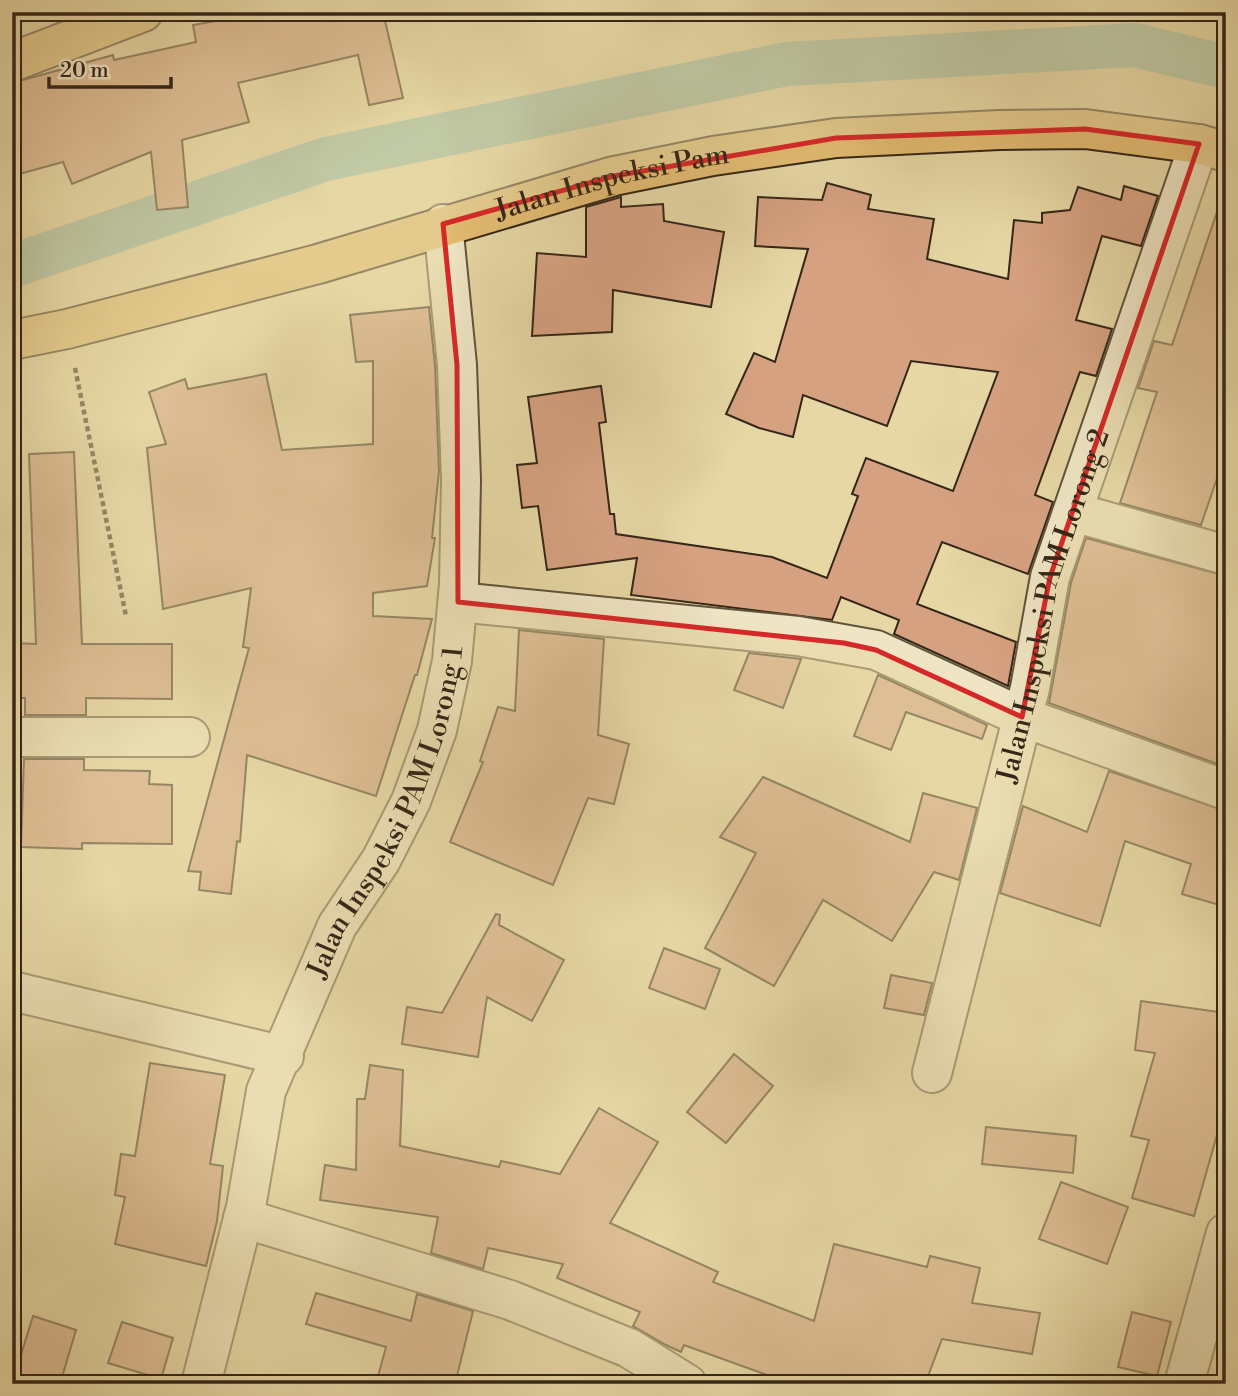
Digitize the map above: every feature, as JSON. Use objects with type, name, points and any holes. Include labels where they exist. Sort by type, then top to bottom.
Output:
[{"type":"main road","points":[[12,62],[143,12]]},
{"type":"main road","name":"Jalan Inspeksi Pam","points":[[12,340],[67,329],[318,264],[443,224],[614,176],[836,138],[1085,129],[1212,148]]},
{"type":"street","name":"Jalan Inspeksi PAM Lorong 2","points":[[932,1073],[1023,717],[1051,577],[1073,512],[1212,148]]},
{"type":"street","name":"Jalan Inspeksi PAM Lorong 1","points":[[201,1384],[243,1218],[266,1091],[284,1056],[337,926],[381,860],[411,802],[437,730],[452,661],[458,602],[461,480],[457,365],[443,224]]},
{"type":"street","points":[[1073,512],[1226,555]]},
{"type":"street","points":[[458,602],[844,643],[876,650],[1023,717],[1226,790]]},
{"type":"street","points":[[12,737],[190,737]]},
{"type":"street","points":[[12,991],[284,1056]]},
{"type":"street","points":[[243,1218],[510,1300],[629,1348],[687,1384]]},
{"type":"street","points":[[1184,1384],[1226,1233]]},
{"type":"path","points":[[67,329],[126,616]]},
{"type":"highlighted area","points":[[1085,129],[1199,144],[1050,577],[1022,717],[876,650],[844,643],[458,602],[457,365],[443,224],[614,176],[836,138]]},
{"type":"building","points":[[267,12],[383,12],[403,98],[369,105],[358,55],[238,83],[249,122],[182,140],[188,207],[157,210],[151,152],[72,184],[63,162],[12,176],[12,83],[113,55],[114,60],[196,42],[193,25]]},
{"type":"building","points":[[827,183],[871,195],[868,209],[934,219],[927,259],[1008,279],[1014,220],[1042,223],[1042,213],[1070,210],[1078,187],[1121,200],[1124,186],[1158,196],[1141,246],[1102,236],[1076,320],[1112,329],[1096,376],[1080,372],[1035,495],[1053,502],[1028,574],[942,542],[917,604],[1016,642],[1008,686],[894,634],[899,620],[841,597],[832,620],[631,595],[637,558],[547,570],[538,506],[522,508],[517,465],[537,463],[528,397],[601,386],[606,422],[599,423],[610,514],[614,514],[616,534],[772,557],[827,578],[858,496],[852,494],[866,458],[953,491],[998,372],[911,361],[887,426],[803,395],[793,437],[759,428],[726,414],[754,353],[775,362],[808,249],[755,246],[758,197],[822,200]]},
{"type":"building","points":[[621,197],[621,207],[663,204],[664,221],[724,232],[711,307],[613,290],[612,332],[532,336],[537,253],[586,257],[586,207]]},
{"type":"building","points":[[1220,203],[1226,204],[1226,452],[1201,525],[1120,503],[1157,392],[1138,388],[1154,341],[1172,345]]},
{"type":"building","points":[[429,307],[435,366],[439,471],[432,538],[435,538],[427,586],[373,593],[373,616],[432,619],[417,675],[376,796],[247,755],[240,842],[237,841],[231,894],[199,890],[201,872],[188,871],[249,648],[243,647],[251,588],[163,609],[147,448],[166,444],[149,392],[185,379],[188,389],[266,374],[282,450],[373,444],[373,361],[356,362],[350,315]]},
{"type":"building","points":[[74,452],[82,644],[172,644],[172,699],[86,698],[86,715],[25,715],[25,698],[12,698],[12,643],[36,644],[29,454]]},
{"type":"building","points":[[1086,538],[1226,576],[1226,767],[1049,703],[1071,583]]},
{"type":"building","points":[[519,630],[604,639],[598,735],[629,744],[614,804],[588,798],[553,885],[450,842],[483,762],[480,761],[498,707],[515,711]]},
{"type":"building","points":[[749,653],[801,659],[783,708],[734,690]]},
{"type":"building","points":[[878,675],[987,725],[982,739],[906,712],[891,750],[854,736]]},
{"type":"building","points":[[24,759],[84,759],[84,770],[150,771],[149,784],[172,785],[172,844],[82,843],[82,849],[21,847]]},
{"type":"building","points":[[1109,771],[1226,811],[1226,907],[1182,894],[1191,864],[1125,841],[1100,926],[1000,893],[1023,806],[1087,832]]},
{"type":"building","points":[[763,777],[910,842],[923,793],[977,808],[959,880],[934,872],[892,941],[823,900],[774,986],[705,948],[756,853],[720,837]]},
{"type":"building","points":[[496,914],[500,915],[499,925],[564,960],[532,1021],[487,997],[478,1057],[402,1044],[407,1007],[442,1013]]},
{"type":"building","points":[[664,948],[720,969],[705,1009],[649,988]]},
{"type":"building","points":[[891,975],[932,983],[924,1015],[884,1008]]},
{"type":"building","points":[[1141,1001],[1226,1013],[1226,1103],[1194,1216],[1132,1198],[1149,1140],[1131,1136],[1155,1053],[1135,1050]]},
{"type":"building","points":[[734,1054],[773,1086],[726,1143],[687,1112]]},
{"type":"building","points":[[150,1063],[225,1075],[210,1164],[223,1166],[217,1221],[206,1266],[115,1244],[125,1197],[115,1195],[121,1154],[135,1156]]},
{"type":"building","points":[[370,1065],[403,1070],[400,1146],[499,1167],[501,1161],[560,1174],[599,1108],[658,1142],[610,1223],[718,1272],[713,1282],[814,1321],[834,1244],[927,1267],[930,1256],[980,1268],[972,1303],[1040,1313],[1032,1354],[942,1339],[925,1384],[792,1384],[684,1345],[681,1352],[666,1345],[633,1326],[640,1312],[557,1278],[563,1264],[488,1248],[483,1269],[431,1253],[438,1217],[320,1200],[325,1165],[356,1170],[357,1099],[365,1099]]},
{"type":"building","points":[[986,1127],[1076,1136],[1073,1173],[982,1164]]},
{"type":"building","points":[[1061,1182],[1128,1207],[1107,1264],[1039,1239]]},
{"type":"building","points":[[316,1293],[411,1321],[417,1294],[473,1311],[455,1384],[376,1384],[386,1347],[306,1324]]},
{"type":"building","points":[[1132,1312],[1171,1322],[1157,1376],[1118,1367]]},
{"type":"building","points":[[33,1316],[76,1330],[60,1384],[12,1384]]},
{"type":"building","points":[[122,1322],[173,1338],[161,1379],[108,1363]]},
{"type":"waterway","points":[[12,266],[326,159],[787,64],[1135,45],[1226,67]]}]
